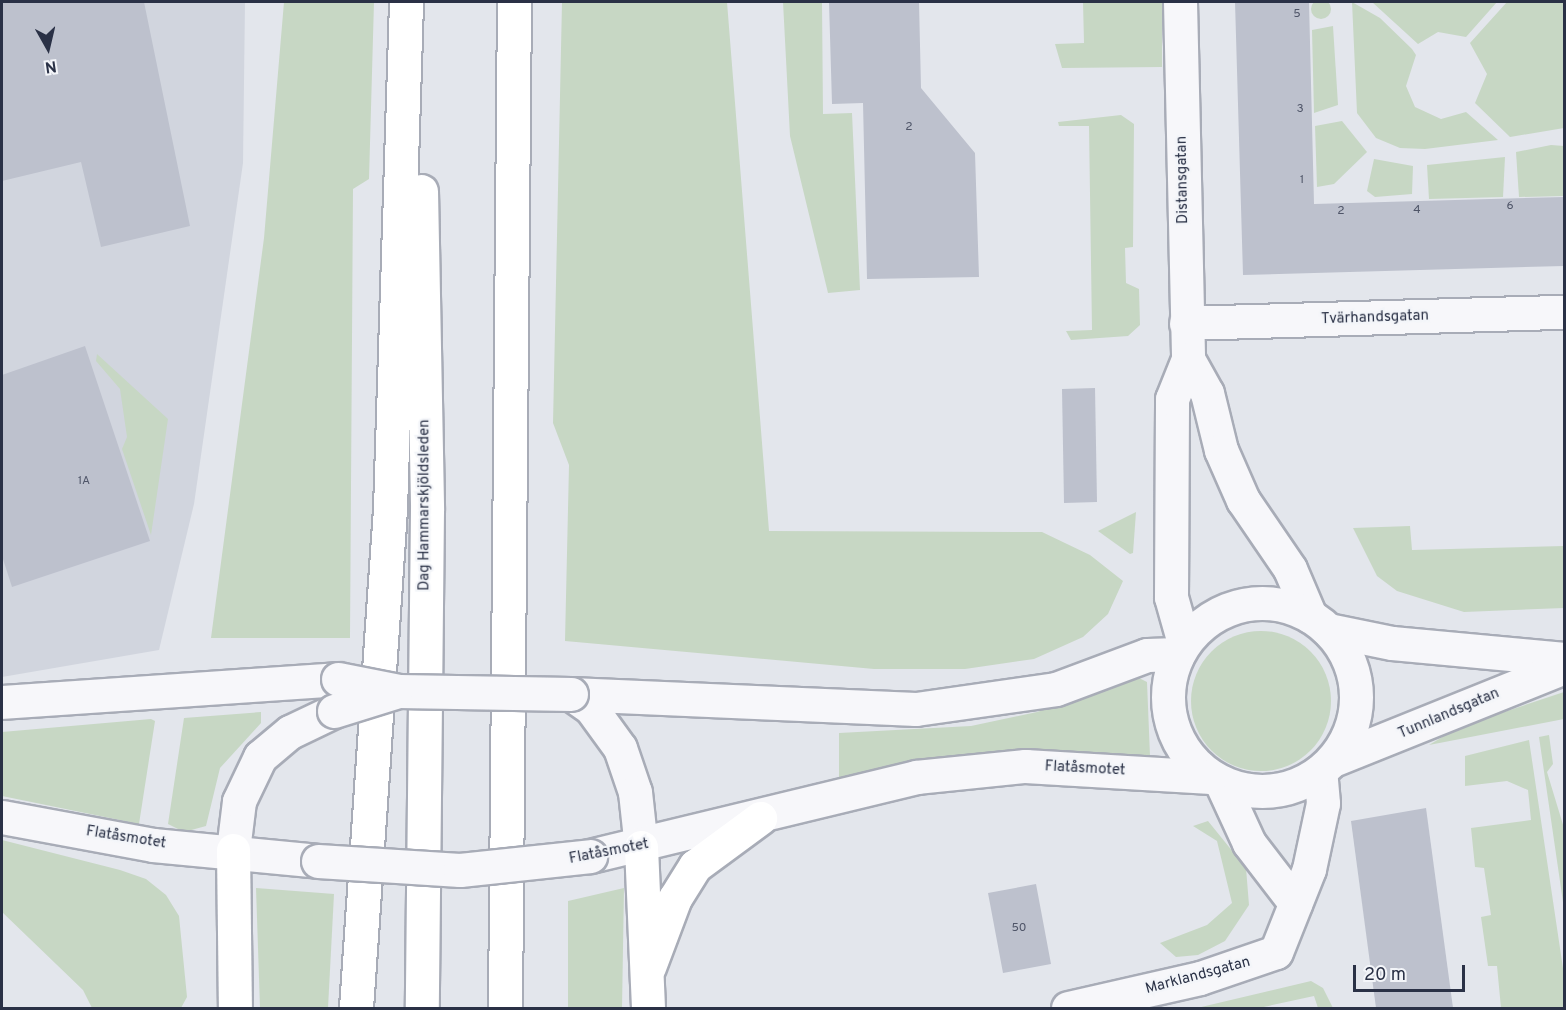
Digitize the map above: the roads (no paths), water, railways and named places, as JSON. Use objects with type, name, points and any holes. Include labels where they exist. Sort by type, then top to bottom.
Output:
[{"type":"main road","points":[[356,1008],[390,509],[406,2]]},
{"type":"main road","name":"Dag Hammarskjöldsleden","points":[[418,2],[427,510],[422,1008]]},
{"type":"main road","points":[[505,1008],[514,2]]},
{"type":"main road","points":[[508,748],[527,1008]]},
{"type":"main road","points":[[649,967],[675,898],[694,866],[740,825]]},
{"type":"main road","points":[[640,847],[649,967],[648,1008]]},
{"type":"main road","points":[[233,850],[235,1008]]},
{"type":"street","name":"Distansgatan","points":[[1180,2],[1188,359],[1172,399],[1171,597],[1181,648]]},
{"type":"street","name":"Tvärhandsgatan","points":[[1186,323],[1564,312]]},
{"type":"street","name":"Distansgatan","points":[[1188,359],[1207,393],[1221,450],[1243,500],[1290,569],[1319,623]]},
{"type":"street","points":[[2,702],[338,679],[399,691],[846,709],[1000,701],[1056,689],[1147,655],[1181,648],[1232,608],[1272,603],[1319,623],[1392,643],[1564,659]]},
{"type":"street","points":[[1319,623],[1346,653],[1357,694],[1353,723],[1326,766]]},
{"type":"street","points":[[1181,648],[1168,693],[1171,721],[1190,758],[1216,780],[1231,813],[1295,903]]},
{"type":"street","name":"Tunnlandsgatan","points":[[1326,766],[1564,667]]},
{"type":"street","points":[[233,850],[239,801],[261,757],[290,732],[334,711],[399,691]]},
{"type":"street","points":[[584,699],[611,732],[629,768],[640,847]]},
{"type":"street","name":"Flatåsmotet","points":[[2,817],[153,845],[233,850],[318,861],[460,870],[590,856],[640,847],[740,825],[916,777],[1025,766],[1216,780],[1272,791],[1326,766]]},
{"type":"street","name":"Marklandsgatan","points":[[1068,1008],[1266,957],[1284,942],[1323,803],[1326,766]]}]
